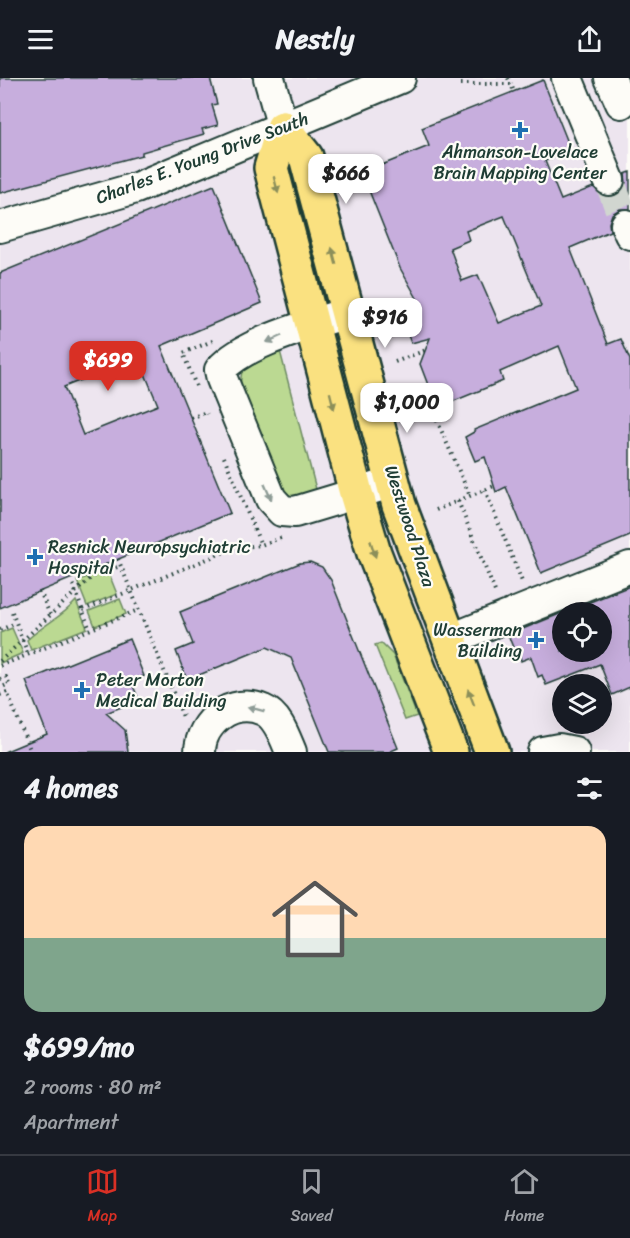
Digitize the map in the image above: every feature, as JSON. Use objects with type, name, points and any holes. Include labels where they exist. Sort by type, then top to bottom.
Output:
[{"type":"main road","name":"Westwood Plaza","points":[[283,128],[306,157],[411,541],[492,752]]},
{"type":"main road","points":[[283,128],[271,168],[356,493],[374,553],[451,752]]},
{"type":"street","name":"Westwood Plaza","points":[[269,78],[283,128]]},
{"type":"street","name":"Charles E. Young Drive South","points":[[0,226],[136,188],[400,78]]},
{"type":"street","points":[[567,78],[609,180]]},
{"type":"street","points":[[349,312],[284,334],[229,360],[220,370],[222,379],[275,506],[282,511],[295,512],[394,482]]},
{"type":"street","points":[[449,640],[630,567]]},
{"type":"street","points":[[200,752],[204,730],[213,720],[224,712],[248,706],[264,710],[275,721],[291,752]]},
{"type":"street","points":[[543,752],[560,749],[574,752]]},
{"type":"path","points":[[508,78],[514,92]]},
{"type":"path","points":[[461,84],[511,84]]},
{"type":"path","points":[[395,362],[426,350]]},
{"type":"path","points":[[191,418],[206,412],[210,422]]},
{"type":"path","points":[[410,418],[435,416],[470,496]]},
{"type":"path","points":[[223,453],[261,545]]},
{"type":"path","points":[[436,510],[494,486]]},
{"type":"path","points":[[485,490],[524,585]]},
{"type":"path","points":[[458,501],[506,618]]},
{"type":"path","points":[[82,610],[234,548],[261,545],[292,534]]},
{"type":"path","points":[[117,559],[187,724]]},
{"type":"path","points":[[0,661],[92,577],[120,566]]},
{"type":"path","points":[[73,585],[90,630]]},
{"type":"path","points":[[40,591],[50,615]]},
{"type":"path","points":[[0,666],[138,610]]},
{"type":"path","points":[[12,612],[28,654]]},
{"type":"path","points":[[0,630],[16,623]]},
{"type":"path","points":[[0,679],[6,677],[9,684],[0,688]]},
{"type":"path","points":[[0,695],[7,692],[31,752]]},
{"type":"shaded area","points":[[0,78],[630,78],[630,752],[0,752]]},
{"type":"green space","points":[[280,351],[317,493],[295,499],[279,487],[240,386],[242,370]]},
{"type":"green space","points":[[107,569],[117,594],[87,606],[77,581]]},
{"type":"green space","points":[[120,599],[126,614],[95,626],[89,611]]},
{"type":"green space","points":[[76,601],[87,628],[31,650],[27,640]]},
{"type":"green space","points":[[12,628],[23,653],[0,663],[0,633]]},
{"type":"green space","points":[[381,643],[393,655],[417,716],[405,720],[375,645]]},
{"type":"building","points":[[0,78],[210,78],[217,104],[212,105],[218,125],[202,129],[204,134],[142,152],[142,155],[0,193]]},
{"type":"building","points":[[543,80],[571,150],[545,161],[561,200],[593,187],[606,197],[616,196],[626,183],[625,174],[630,172],[630,209],[620,209],[612,214],[609,223],[610,231],[570,248],[608,344],[621,339],[630,360],[630,536],[541,573],[506,487],[496,492],[485,457],[475,461],[465,437],[474,430],[576,388],[559,346],[500,372],[503,381],[454,401],[452,397],[433,398],[420,364],[430,338],[411,343],[399,311],[400,307],[418,300],[400,268],[362,173],[429,146],[422,128]],"holes":[[[504,216],[541,306],[499,323],[478,275],[462,281],[450,248],[469,240],[466,231]]]},
{"type":"building","points":[[214,185],[262,303],[161,346],[230,513],[0,608],[0,273]],"holes":[[[138,357],[158,405],[83,435],[64,387]]]},
{"type":"building","points":[[310,562],[322,567],[331,580],[398,748],[389,752],[329,752],[291,658],[267,647],[187,680],[176,651],[193,644],[180,612],[300,563]]},
{"type":"building","points":[[630,586],[630,687],[612,695],[612,674],[604,674],[600,664],[574,674],[552,674],[552,683],[546,685],[542,675],[538,677],[531,657],[521,661],[520,656],[517,657],[508,635],[552,617],[552,662],[612,662],[612,602],[590,602]]},
{"type":"building","name":"Peter Morton Medical Building","points":[[129,639],[144,676],[131,681],[139,700],[106,713],[125,730],[128,752],[4,752],[47,734],[26,681]]},
{"type":"tunnel","points":[[609,180],[626,225]]},
{"type":"place","name":"Ahmanson-Lovelace Brain Mapping Center","points":[[520,130]]},
{"type":"place","name":"Resnick Neuropsychiatric Hospital","points":[[35,557]]},
{"type":"place","name":"Wasserman Building","points":[[536,640]]},
{"type":"place","name":"Peter Morton Medical Building","points":[[82,690]]}]
